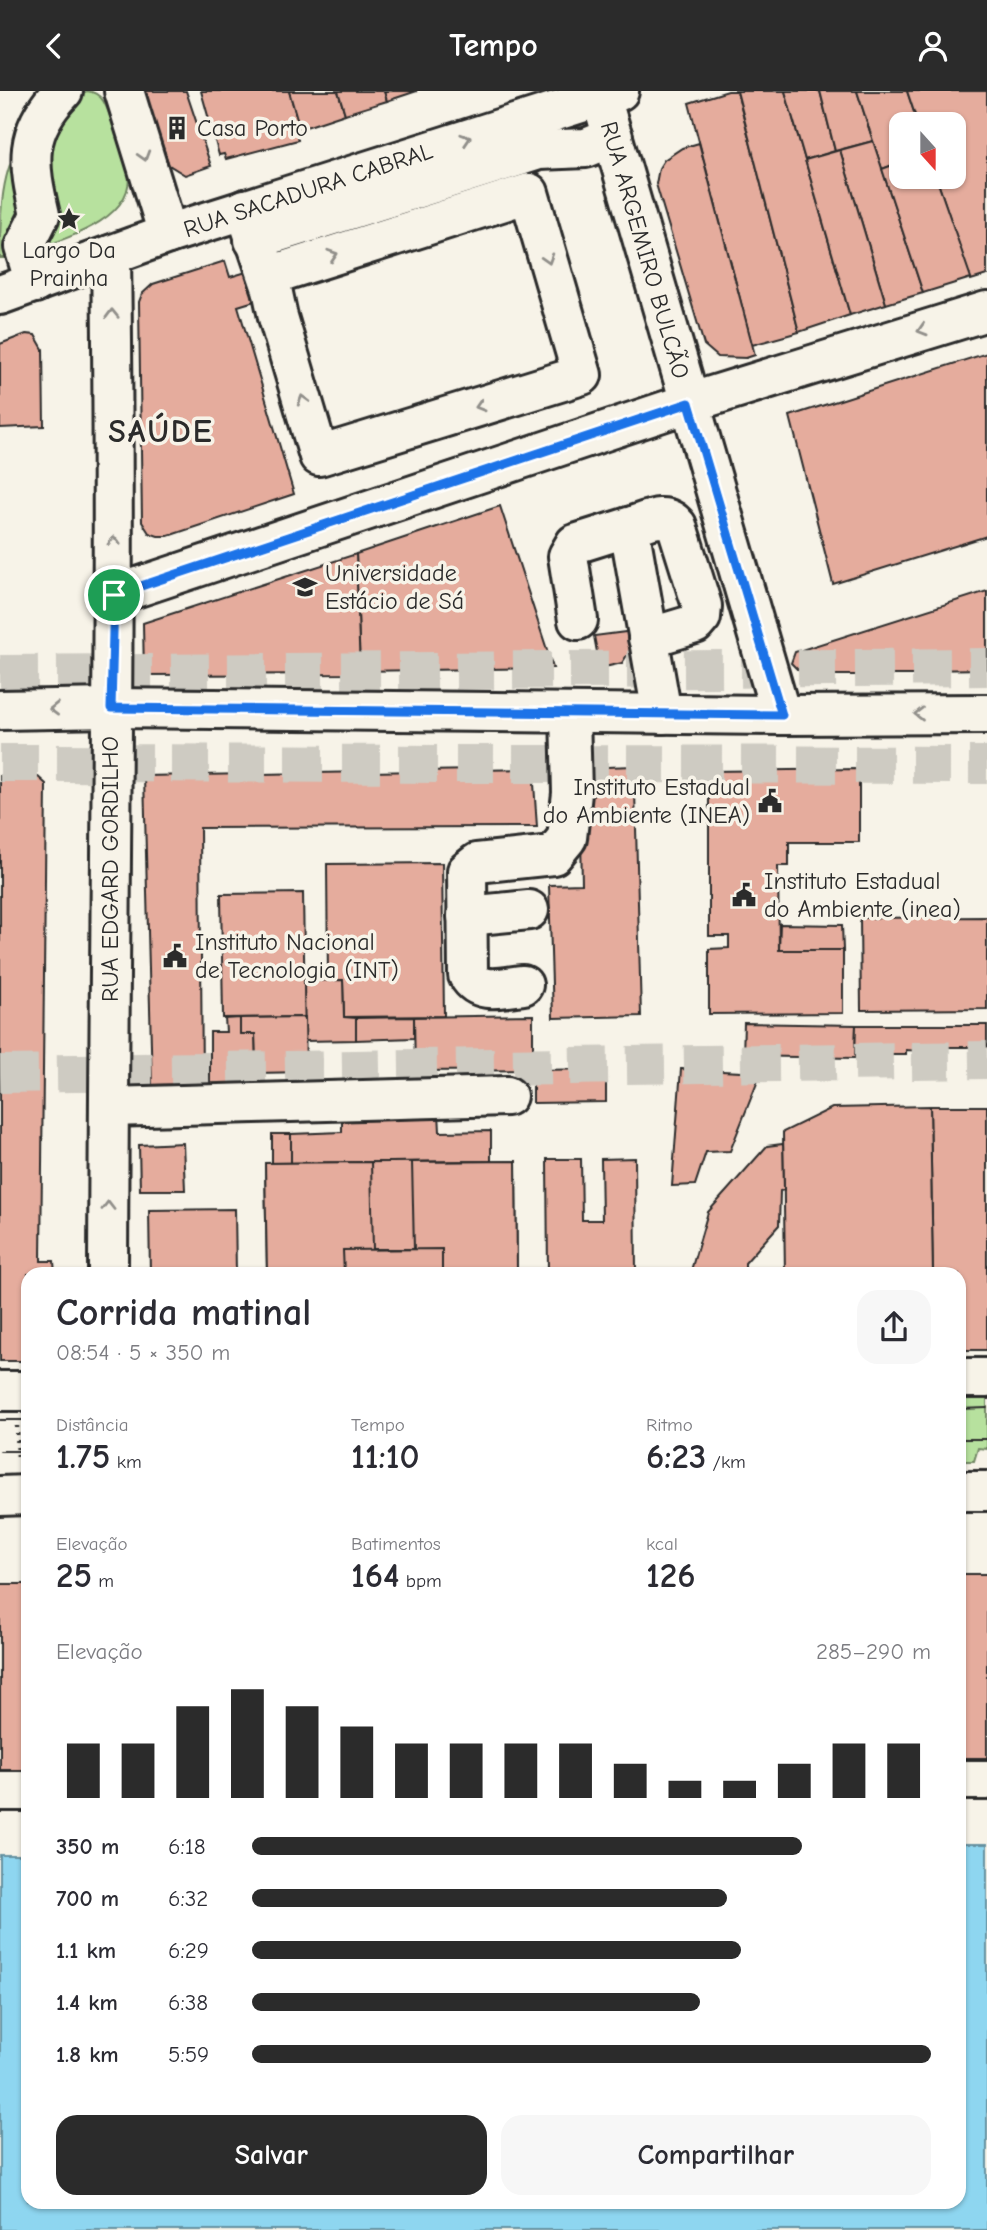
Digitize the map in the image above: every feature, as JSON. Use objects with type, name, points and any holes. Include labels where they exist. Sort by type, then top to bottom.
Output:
[{"type":"street","points":[[35,283],[24,247],[40,215],[31,176],[31,148],[42,114],[63,91]]},
{"type":"street","points":[[124,91],[168,234]]},
{"type":"street","name":"RUA SACADURA CABRAL","points":[[0,296],[168,234],[250,225],[611,93]]},
{"type":"street","name":"RUA ARGEMIRO BULCÃO","points":[[611,93],[613,137],[782,715]]},
{"type":"street","points":[[268,276],[529,193],[582,375],[318,456],[268,276],[250,225],[539,150],[586,148],[613,137]]},
{"type":"street","name":"RUA EDGARD GORDILHO","points":[[108,1267],[114,595],[111,255]]},
{"type":"street","points":[[114,595],[689,403],[987,311]]},
{"type":"street","points":[[578,620],[568,556],[575,544],[664,516],[677,526],[702,606],[701,617],[695,624],[648,638]]},
{"type":"street","points":[[629,527],[662,714]]},
{"type":"street","points":[[0,710],[111,708],[782,715],[987,714]]},
{"type":"street","points":[[523,985],[485,988],[473,984],[468,975],[467,871],[477,863],[553,855],[567,838],[572,793],[570,713]]},
{"type":"street","points":[[467,916],[529,910]]},
{"type":"street","points":[[109,1107],[507,1096]]},
{"type":"street","points":[[966,1378],[987,1378]]},
{"type":"street","points":[[966,1491],[987,1491]]},
{"type":"street","points":[[966,1780],[987,1780]]},
{"type":"street","points":[[0,1791],[21,1791]]},
{"type":"path","points":[[15,1391],[16,1496]]},
{"type":"green space","points":[[87,91],[98,96],[105,105],[127,164],[128,188],[120,204],[105,218],[67,238],[9,258],[0,258],[4,186],[18,147],[48,119]]},
{"type":"green space","points":[[987,1396],[987,1449],[978,1448],[974,1461],[966,1461],[966,1397]]},
{"type":"water","points":[[966,1844],[987,1844],[987,2230],[0,2230],[0,1855],[21,1855],[21,2209],[966,2209]]},
{"type":"building","name":"Casa Porto","points":[[144,91],[186,91],[211,166],[185,175],[169,165]]},
{"type":"building","points":[[201,91],[289,91],[300,129],[296,131],[298,140],[226,159],[224,154],[219,155]]},
{"type":"building","points":[[289,91],[338,91],[345,114],[300,129]]},
{"type":"building","points":[[338,91],[384,91],[387,101],[345,114]]},
{"type":"building","points":[[384,91],[417,91],[387,101]]},
{"type":"building","points":[[728,91],[737,91],[799,332],[752,345],[689,103]]},
{"type":"building","points":[[737,91],[785,91],[850,315],[799,332]]},
{"type":"building","points":[[785,91],[820,91],[835,151],[805,160]]},
{"type":"building","points":[[820,91],[857,91],[873,141],[835,151]]},
{"type":"building","points":[[857,91],[907,91],[914,112],[889,112],[889,166],[882,169]]},
{"type":"building","points":[[907,91],[987,91],[987,275],[971,280],[940,189],[966,189],[966,112],[914,112]]},
{"type":"building","points":[[873,141],[923,293],[886,304],[840,150]]},
{"type":"building","points":[[699,143],[755,355],[746,358],[718,357],[704,345],[656,184],[659,168],[664,160],[682,148]]},
{"type":"building","points":[[840,150],[886,304],[850,315],[805,160]]},
{"type":"building","points":[[889,166],[889,189],[940,189],[971,278],[923,293],[882,169]]},
{"type":"building","points":[[225,261],[230,277],[253,270],[261,299],[238,306],[294,494],[168,536],[158,536],[149,533],[142,522],[139,302],[142,294],[153,284]]},
{"type":"building","points":[[26,334],[35,335],[43,349],[44,426],[0,428],[0,344]]},
{"type":"building","points":[[987,353],[987,536],[833,584],[790,416]]},
{"type":"building","points":[[500,506],[553,668],[360,671],[356,554]]},
{"type":"building","name":"Universidade Estácio de Sá","points":[[356,554],[360,674],[144,675],[143,623]]},
{"type":"building","points":[[987,591],[987,669],[921,670],[921,675],[827,675],[828,671],[797,669],[791,663],[795,652]]},
{"type":"building","points":[[634,631],[634,644],[622,663],[600,668],[594,636]]},
{"type":"building","points":[[634,766],[635,790],[580,791],[579,768]]},
{"type":"building","name":"Instituto Nacional de Tecnologia (INT)","points":[[533,769],[537,827],[200,828],[202,1084],[152,1085],[144,776]]},
{"type":"building","name":"Instituto Estadual do Ambiente (inea)","points":[[859,769],[859,842],[789,842],[789,866],[778,866],[779,950],[843,950],[843,1013],[709,1014],[709,949],[729,948],[729,936],[709,936],[709,771]]},
{"type":"building","points":[[0,775],[36,775],[46,784],[41,1261],[54,1261],[54,1267],[21,1267],[21,1361],[0,1361]]},
{"type":"building","points":[[635,790],[641,1016],[553,1018],[549,885],[582,884],[580,791]]},
{"type":"building","points":[[442,863],[444,1016],[344,1017],[343,980],[328,981],[327,864]]},
{"type":"building","points":[[303,893],[305,1017],[223,1018],[221,894]]},
{"type":"building","points":[[987,917],[987,1009],[861,1010],[860,918]]},
{"type":"building","points":[[780,924],[842,925],[843,950],[779,950]]},
{"type":"building","points":[[343,980],[344,1017],[356,1018],[356,1040],[305,1041],[304,981]]},
{"type":"building","points":[[533,1015],[533,1070],[415,1071],[414,1017]]},
{"type":"building","points":[[305,1017],[306,1072],[256,1073],[255,1034],[240,1034],[240,1018]]},
{"type":"building","points":[[414,1017],[414,1038],[356,1040],[356,1018]]},
{"type":"building","points":[[240,1018],[240,1034],[255,1034],[256,1073],[234,1073],[235,1085],[210,1086],[210,1032],[226,1032],[225,1019]]},
{"type":"building","points":[[744,1023],[856,1025],[855,1058],[743,1056]]},
{"type":"building","points":[[856,1025],[987,1025],[987,1047],[921,1047],[921,1051],[906,1050],[906,1054],[892,1054],[891,1057],[855,1058]]},
{"type":"building","points":[[606,1069],[606,1102],[533,1103],[533,1070]]},
{"type":"building","points":[[681,1069],[761,1073],[730,1151],[706,1152],[695,1185],[672,1186]]},
{"type":"building","points":[[930,1106],[987,1106],[987,1350],[966,1350],[966,1267],[933,1267]]},
{"type":"building","points":[[930,1106],[933,1267],[785,1267],[783,1132],[832,1108]]},
{"type":"building","points":[[439,1112],[440,1132],[491,1131],[491,1161],[291,1163],[291,1134],[342,1132],[342,1114]]},
{"type":"building","points":[[272,1134],[291,1134],[291,1163],[272,1163]]},
{"type":"building","points":[[183,1143],[185,1190],[140,1190],[139,1145]]},
{"type":"building","points":[[783,1144],[784,1190],[780,1191],[779,1225],[745,1263],[745,1267],[692,1267],[708,1212],[767,1146]]},
{"type":"building","points":[[635,1158],[636,1267],[548,1267],[547,1159],[581,1159],[582,1220],[602,1220],[601,1159]]},
{"type":"building","points":[[516,1161],[517,1267],[267,1267],[265,1163]]},
{"type":"building","points":[[516,1161],[517,1267],[267,1267],[265,1163],[371,1162],[373,1249],[414,1249],[412,1162]]},
{"type":"building","points":[[235,1209],[236,1267],[150,1267],[149,1210]]},
{"type":"building","points":[[442,1249],[442,1267],[344,1267],[343,1250]]},
{"type":"building","points":[[966,1574],[987,1574],[987,1758],[966,1758]]},
{"type":"building","points":[[0,1584],[21,1584],[21,1771],[0,1772]]},
{"type":"tunnel","points":[[0,674],[987,667]]},
{"type":"tunnel","points":[[0,763],[987,765]]},
{"type":"tunnel","points":[[0,1074],[987,1060]]},
{"type":"tram line","points":[[966,1409],[987,1408]]},
{"type":"tram line","points":[[0,1420],[21,1420]]},
{"type":"tram line","points":[[966,1439],[987,1439]]},
{"type":"tram line","points":[[0,1451],[21,1451]]},
{"type":"place","name":"Casa Porto","points":[[177,128]]},
{"type":"place","name":"Largo Da Prainha","points":[[69,219]]},
{"type":"place","name":"Universidade Estácio de Sá","points":[[305,587]]},
{"type":"place","name":"Instituto Estadual do Ambiente (INEA)","points":[[770,801]]},
{"type":"place","name":"Instituto Estadual do Ambiente (inea)","points":[[744,895]]},
{"type":"place","name":"Instituto Nacional de Tecnologia (INT)","points":[[175,956]]},
{"type":"district","name":"SAÚDE","points":[[161,431]]},
{"type":"route","points":[[689,403],[782,715],[111,708],[114,595],[689,403]]}]
